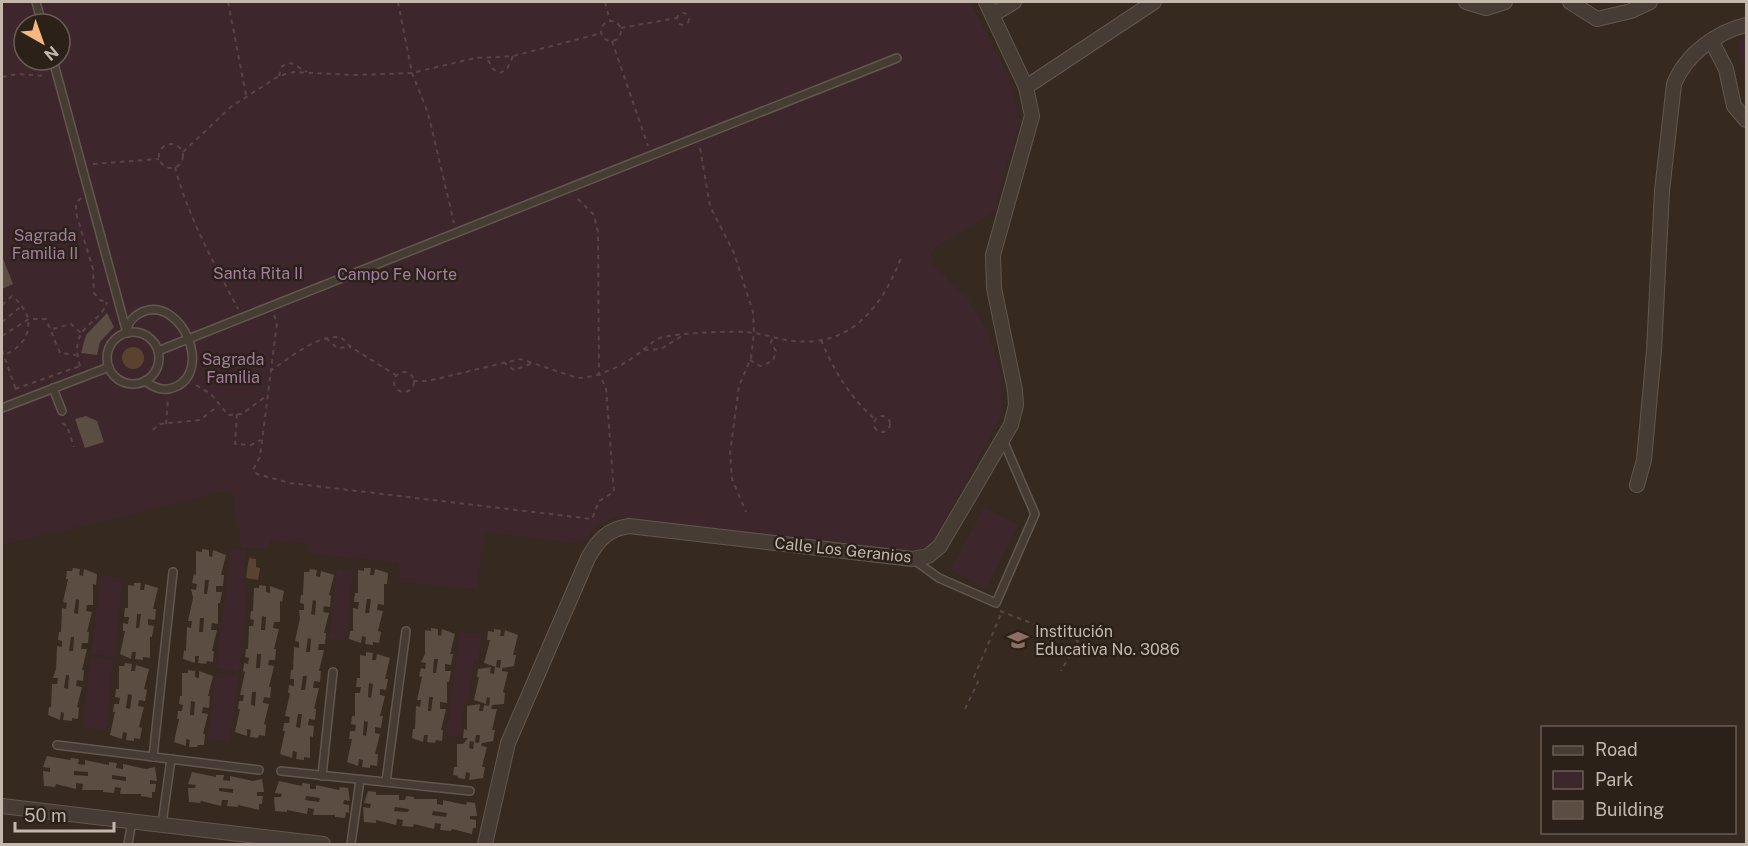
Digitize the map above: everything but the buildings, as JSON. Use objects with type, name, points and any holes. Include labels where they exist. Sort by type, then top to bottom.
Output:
[{"type":"street","name":"Calle Los Geranios","points":[[485,844],[500,775],[516,724],[588,558],[605,534],[616,528],[629,526],[912,559],[928,556],[940,546],[1003,439],[1015,415],[1016,405],[1011,364],[994,288],[993,255],[1032,116],[1026,87],[986,2]]},
{"type":"street","points":[[992,15],[1014,2]]},
{"type":"street","points":[[1026,87],[1154,2]]},
{"type":"street","points":[[1466,2],[1486,8],[1505,2]]},
{"type":"street","points":[[1570,2],[1597,19],[1631,11],[1650,2]]},
{"type":"street","points":[[1637,485],[1644,460],[1654,351],[1662,191],[1673,92],[1682,68],[1711,40],[1734,28],[1746,25]]},
{"type":"street","points":[[1711,40],[1726,69],[1734,106],[1746,120]]},
{"type":"street","points":[[2,806],[323,844]]},
{"type":"lane","points":[[158,351],[457,235],[897,58]]},
{"type":"lane","points":[[56,72],[128,333]]},
{"type":"lane","points":[[128,333],[127,327],[138,314],[155,309],[164,311],[176,320],[188,340],[193,362],[187,379],[171,389],[161,390],[145,381]]},
{"type":"lane","points":[[128,333],[144,335],[151,339],[158,351],[156,370],[145,381],[128,384],[113,375],[109,367],[109,350],[120,336],[128,333]]},
{"type":"lane","points":[[2,408],[109,367]]},
{"type":"lane","points":[[54,388],[62,411]]},
{"type":"lane","points":[[912,559],[939,578],[996,603],[1035,514],[1003,439]]},
{"type":"lane","points":[[153,757],[173,572]]},
{"type":"lane","points":[[386,782],[406,631]]},
{"type":"lane","points":[[322,776],[333,672]]},
{"type":"lane","points":[[57,745],[259,770]]},
{"type":"lane","points":[[162,824],[171,759]]},
{"type":"lane","points":[[281,771],[470,791]]},
{"type":"lane","points":[[351,844],[360,780]]},
{"type":"lane","points":[[128,844],[132,821]]},
{"type":"path","points":[[228,2],[246,95]]},
{"type":"path","points":[[398,2],[412,73],[428,113],[457,235]]},
{"type":"path","points":[[605,2],[610,21]]},
{"type":"path","points":[[621,28],[677,18],[684,12],[690,20],[684,25],[677,18]]},
{"type":"path","points":[[610,21],[616,22],[621,28],[620,36],[612,40],[606,39],[602,33],[604,25],[610,21]]},
{"type":"path","points":[[183,152],[177,145],[169,143],[159,151],[159,159],[166,167],[175,167],[182,160],[183,152],[246,95],[279,76],[307,72],[355,75],[412,73],[475,58],[513,56],[602,33]]},
{"type":"path","points":[[612,40],[652,157]]},
{"type":"path","points":[[487,58],[492,69],[500,74],[507,69],[513,56]]},
{"type":"path","points":[[279,76],[282,66],[291,63],[307,72]]},
{"type":"path","points":[[2,77],[37,74],[58,78]]},
{"type":"path","points":[[698,139],[710,206],[745,282],[754,333],[750,360],[739,386],[730,453],[732,479],[746,512]]},
{"type":"path","points":[[83,164],[159,159]]},
{"type":"path","points":[[175,167],[180,187],[209,254],[244,319]]},
{"type":"path","points":[[90,190],[76,203],[76,213],[93,269],[94,293],[100,300],[120,306]]},
{"type":"path","points":[[271,308],[277,323],[255,472],[290,483],[592,519],[600,501],[614,492],[606,388],[599,374],[598,232],[591,210],[569,190]]},
{"type":"path","points":[[413,381],[428,381],[520,358],[531,364],[578,378],[599,374],[644,350],[659,338],[754,333],[795,342],[821,340],[853,328],[872,312],[881,301],[902,255]]},
{"type":"path","points":[[2,305],[12,296],[23,305],[29,319],[24,339],[15,349],[2,356]]},
{"type":"path","points":[[85,376],[76,355],[81,333],[90,321],[105,308],[107,302]]},
{"type":"path","points":[[2,322],[23,305]]},
{"type":"path","points":[[2,336],[29,319],[46,319],[47,326],[52,329],[71,324],[81,333]]},
{"type":"path","points":[[52,329],[52,338],[60,353],[76,355]]},
{"type":"path","points":[[644,350],[662,349],[682,336]]},
{"type":"path","points":[[270,371],[326,338],[341,337],[351,347],[397,376],[408,373],[413,381]]},
{"type":"path","points":[[750,360],[760,366],[773,361],[776,351],[771,343],[772,337]]},
{"type":"path","points":[[326,338],[337,348],[351,347]]},
{"type":"path","points":[[821,340],[840,380],[856,401],[876,420]]},
{"type":"path","points":[[2,350],[2,356],[19,401]]},
{"type":"path","points":[[503,362],[514,370],[531,364]]},
{"type":"path","points":[[15,389],[80,366]]},
{"type":"path","points":[[397,376],[395,385],[401,392],[410,389],[413,381]]},
{"type":"path","points":[[196,385],[211,394],[218,406],[228,415],[255,407],[265,397]]},
{"type":"path","points":[[166,424],[168,398]]},
{"type":"path","points":[[153,430],[159,424],[201,420],[218,406]]},
{"type":"path","points":[[237,414],[235,444],[251,446],[261,440]]},
{"type":"path","points":[[880,417],[887,419],[889,423],[887,430],[877,431],[874,425],[876,420],[880,417]]},
{"type":"path","points":[[62,423],[67,426],[74,447]]},
{"type":"path","points":[[996,603],[1001,614],[1078,640],[1062,671]]},
{"type":"path","points":[[965,709],[978,682],[975,676],[1001,614]]},
{"type":"green space","name":"Campo Fe Norte","points":[[2,2],[970,2],[1009,76],[1019,121],[994,212],[932,250],[930,262],[968,299],[987,330],[1001,374],[1001,416],[932,544],[918,552],[615,517],[596,526],[583,544],[485,532],[477,589],[398,582],[399,563],[309,553],[309,544],[270,540],[268,549],[241,547],[232,490],[2,545]]},
{"type":"green space","points":[[1746,39],[1746,83],[1737,41]]},
{"type":"green space","points":[[984,507],[1018,525],[986,588],[951,570]]},
{"type":"green space","points":[[231,549],[246,550],[243,585],[248,585],[239,671],[216,668]]},
{"type":"green space","points":[[337,569],[353,571],[345,641],[330,639]]},
{"type":"green space","points":[[101,575],[123,578],[114,657],[91,654]]},
{"type":"green space","points":[[460,632],[482,634],[478,662],[474,661],[468,702],[465,702],[460,737],[446,735]]},
{"type":"green space","points":[[90,658],[113,660],[106,730],[83,728]]},
{"type":"green space","points":[[216,672],[238,675],[230,742],[207,739]]},
{"type":"shaded area","points":[[133,347],[141,350],[144,358],[141,366],[133,369],[125,366],[122,358],[125,350]]},
{"type":"shaded area","points":[[249,558],[256,559],[256,567],[260,568],[258,580],[246,578]]},
{"type":"place","name":"Institución Educativa No. 3086","points":[[1018,640]]},
{"type":"park label","name":"Sagrada Familia II","points":[[45,244]]},
{"type":"park label","name":"Santa Rita II","points":[[258,273]]},
{"type":"park label","name":"Sagrada Familia","points":[[233,368]]}]
